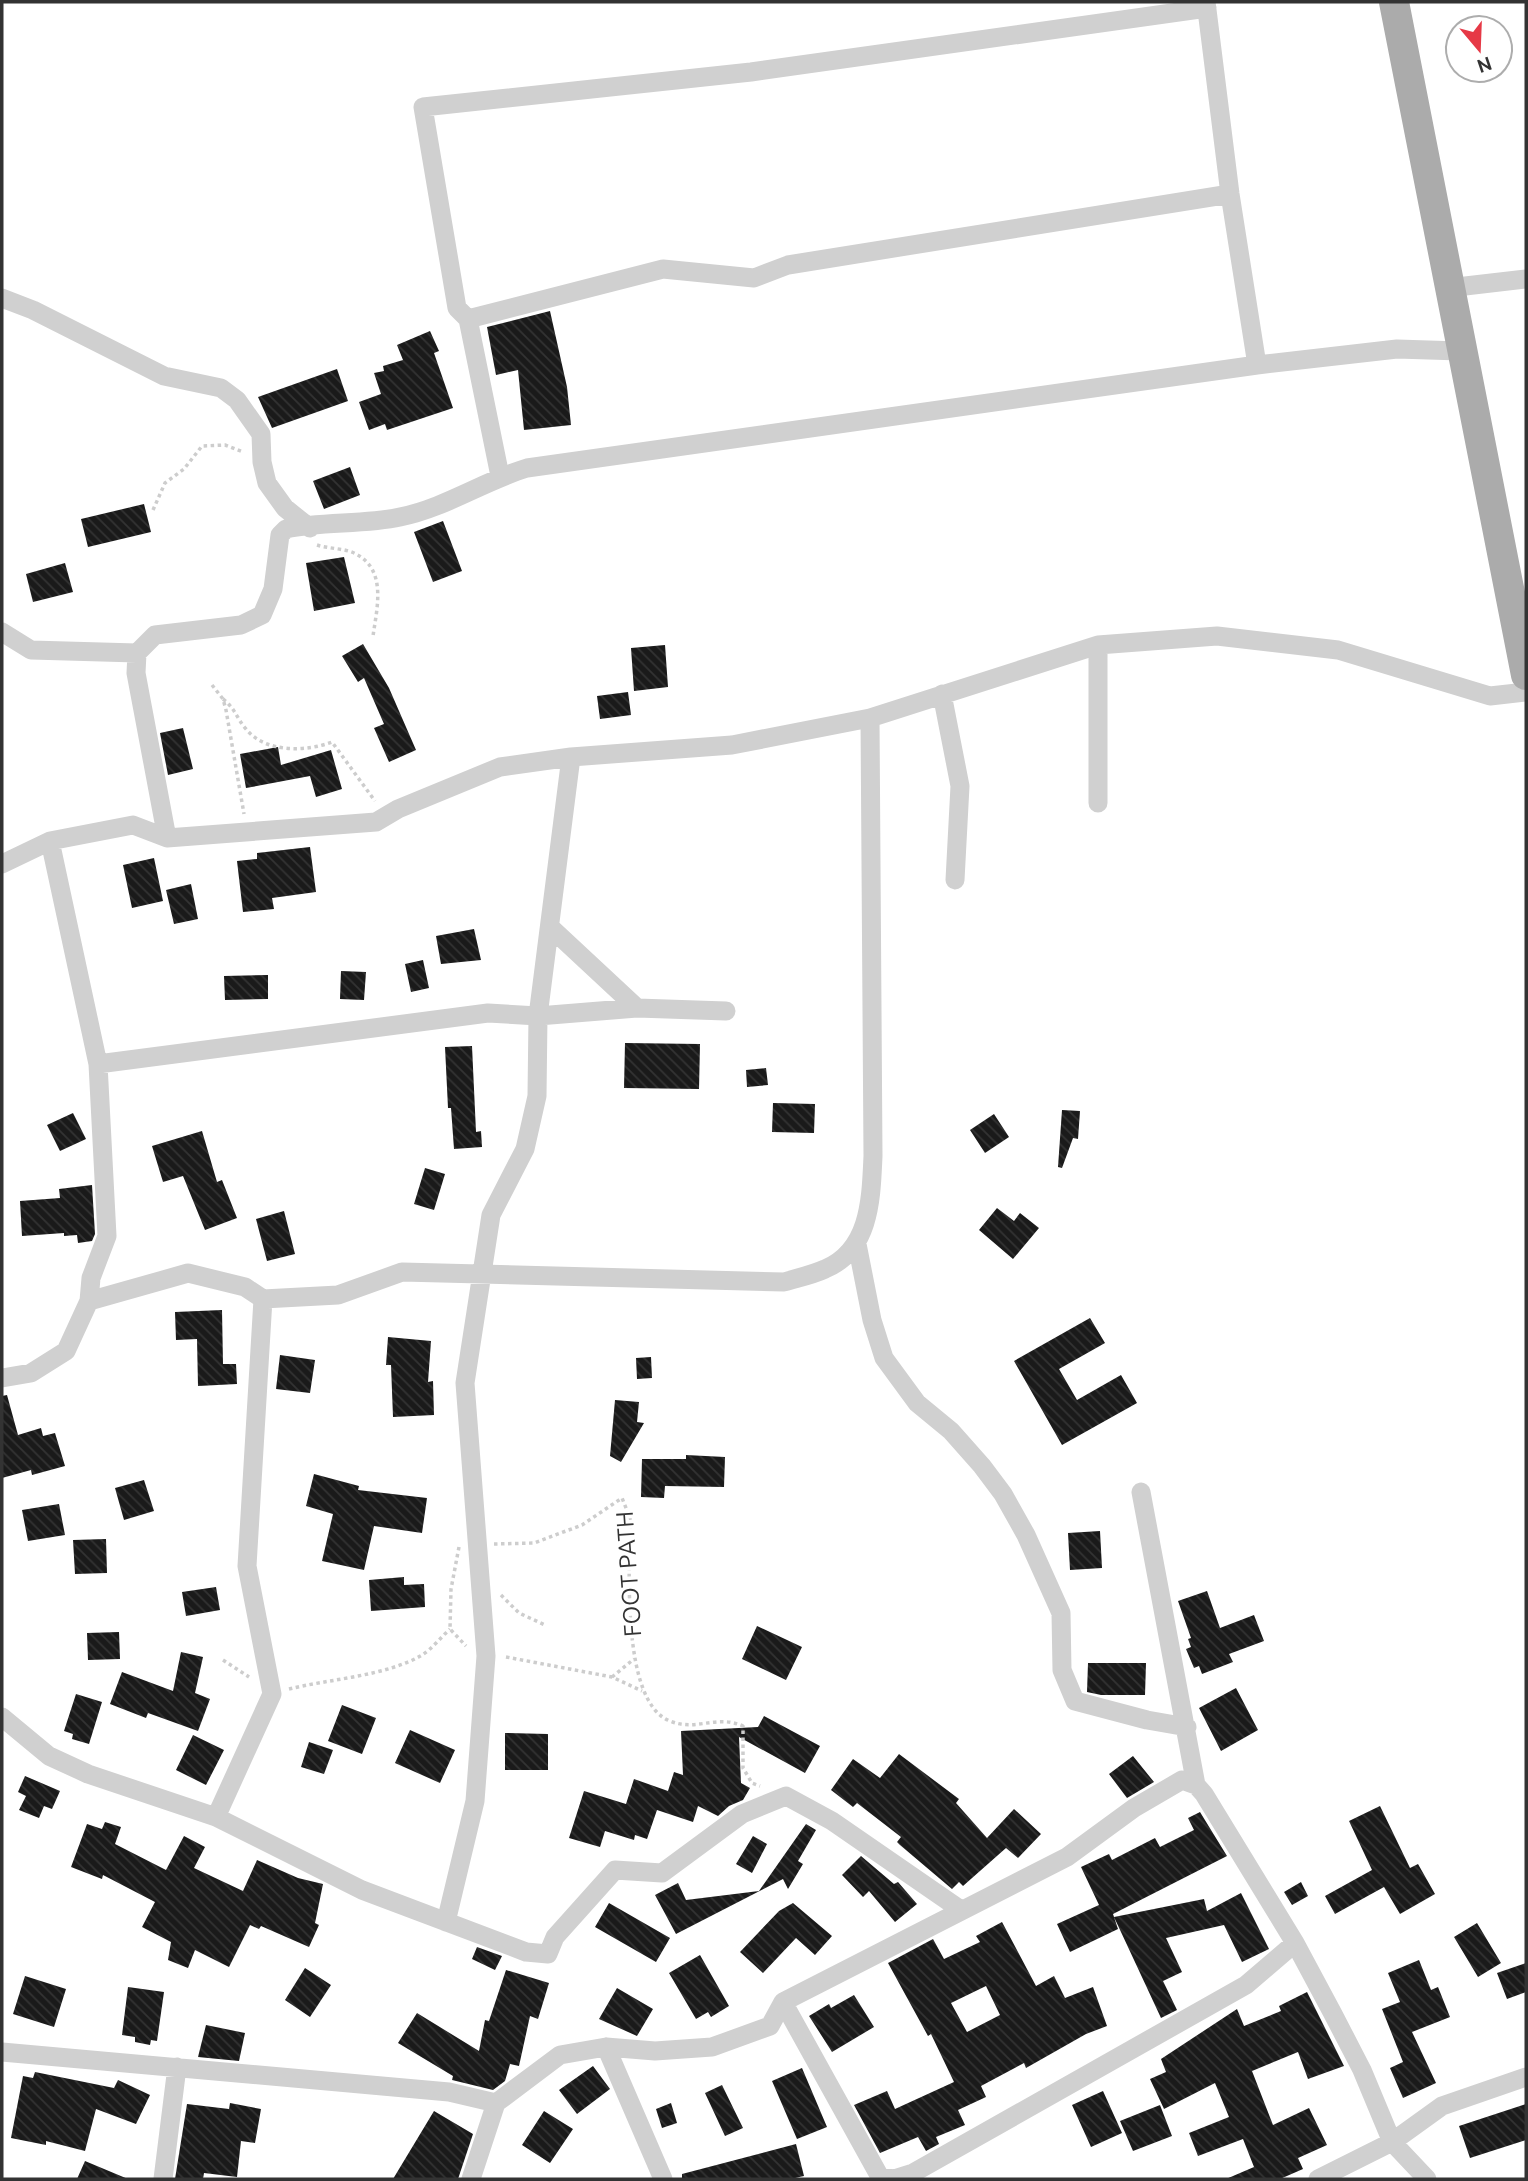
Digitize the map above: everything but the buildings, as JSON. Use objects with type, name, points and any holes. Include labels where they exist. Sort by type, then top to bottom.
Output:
[{"type":"main road","points":[[1394,2],[1460,351],[1526,675]]},
{"type":"street","points":[[500,476],[468,319],[457,308],[423,107],[751,72],[1207,5],[1230,194],[1257,365]]},
{"type":"street","points":[[468,319],[663,269],[754,278],[788,265],[1230,194]]},
{"type":"street","points":[[1448,288],[1526,279]]},
{"type":"street","points":[[2,298],[33,310],[164,376],[221,388],[237,400],[261,434],[262,462],[267,483],[285,508],[310,528]]},
{"type":"street","points":[[167,838],[136,673],[137,653],[155,635],[242,625],[262,615],[272,589],[280,535],[289,528],[401,517],[456,499],[500,476],[541,466],[1257,365],[1397,349],[1460,351]]},
{"type":"street","points":[[2,632],[31,650],[137,653]]},
{"type":"street","points":[[2,864],[50,841],[133,825],[167,838],[376,822],[500,767],[571,757],[732,746],[870,718],[1098,645],[1217,636],[1338,650],[1490,696],[1526,692]]},
{"type":"street","points":[[1098,645],[1098,803]]},
{"type":"street","points":[[942,694],[960,786],[955,880]]},
{"type":"street","points":[[89,1301],[188,1273],[245,1287],[263,1300],[338,1295],[401,1272],[483,1272],[783,1282],[828,1269],[857,1244],[871,1206],[873,1156],[870,718]]},
{"type":"street","points":[[446,1922],[475,1801],[486,1656],[465,1383],[491,1215],[525,1149],[537,1096],[538,1016],[571,757]]},
{"type":"street","points":[[2,1378],[31,1373],[66,1350],[89,1301],[91,1278],[107,1236],[97,1064],[50,841]]},
{"type":"street","points":[[550,927],[637,1008]]},
{"type":"street","points":[[97,1064],[488,1013],[538,1016],[637,1008],[726,1011]]},
{"type":"street","points":[[857,1244],[872,1320],[884,1358],[917,1403],[951,1432],[982,1466],[1003,1494],[1026,1535],[1061,1613],[1062,1670],[1075,1701],[1147,1720],[1187,1727]]},
{"type":"street","points":[[216,1817],[272,1694],[247,1566],[263,1300]]},
{"type":"street","points":[[1141,1492],[1196,1784],[1295,1943],[1362,2070],[1392,2143],[1427,2179]]},
{"type":"street","points":[[2,1717],[49,1756],[88,1774],[216,1817],[362,1890],[526,1952],[548,1954],[555,1937],[615,1870],[662,1873],[742,1814],[786,1796],[832,1821],[961,1910]]},
{"type":"street","points":[[471,2179],[496,2103],[560,2055],[606,2047],[655,2051],[712,2048],[771,2026],[783,2002],[1067,1857],[1134,1808],[1182,1780],[1196,1784]]},
{"type":"street","points":[[783,2002],[880,2177],[894,2179],[925,2166],[1246,1985],[1295,1943]]},
{"type":"street","points":[[606,2047],[663,2179]]},
{"type":"street","points":[[2,2052],[449,2092],[496,2103]]},
{"type":"street","points":[[163,2179],[177,2067]]},
{"type":"street","points":[[1318,2179],[1392,2143],[1442,2106],[1526,2077]]},
{"type":"path","points":[[212,685],[223,699],[233,706],[244,728],[264,744],[316,748],[332,742],[386,816]]},
{"type":"path","points":[[223,699],[247,830]]},
{"type":"path","name":"FOOT PATH","points":[[476,1545],[534,1543],[583,1525],[622,1498],[630,1518],[634,1659],[642,1691]]},
{"type":"path","points":[[223,1660],[272,1694],[332,1678],[375,1672],[422,1655],[450,1629],[457,1547],[476,1545]]},
{"type":"path","name":"FOOT PATH","points":[[450,1629],[473,1652],[486,1656],[506,1657],[612,1677],[642,1691],[667,1721],[692,1726],[728,1720],[743,1726],[743,1768],[752,1783],[786,1796]]},
{"type":"path","name":"FOOT PATH","points":[[612,1677],[634,1659]]}]
